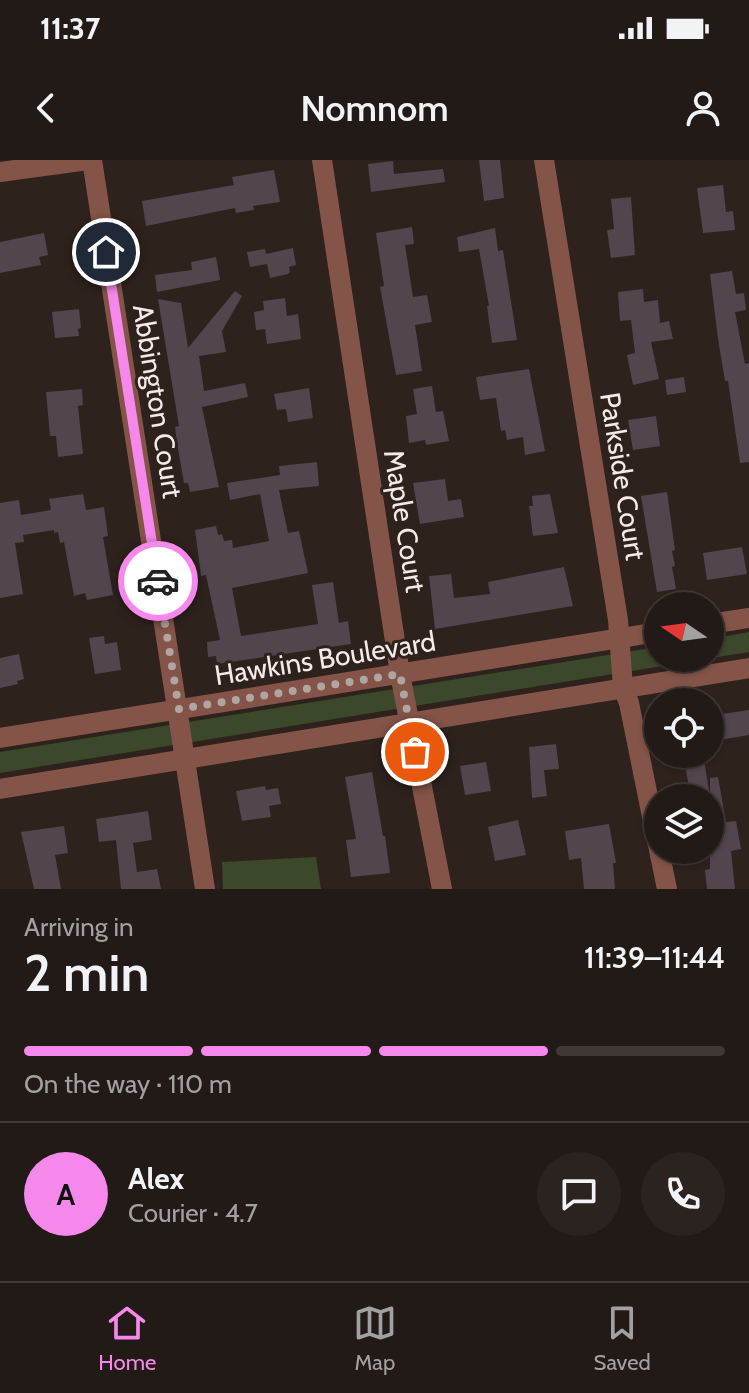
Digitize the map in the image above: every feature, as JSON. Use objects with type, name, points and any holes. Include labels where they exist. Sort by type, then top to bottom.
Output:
[{"type":"street","points":[[0,172],[90,160]]},
{"type":"street","name":"Abbington Court","points":[[90,160],[205,889]]},
{"type":"street","name":"Maple Court","points":[[322,160],[400,674],[442,889]]},
{"type":"street","name":"Parkside Court","points":[[544,160],[621,638],[623,688],[629,703],[645,784]]},
{"type":"street","points":[[724,622],[749,618]]},
{"type":"street","name":"Hawkins Boulevard","points":[[0,738],[644,634]]},
{"type":"street","points":[[0,789],[749,668]]},
{"type":"street","name":"Parkside Court","points":[[662,864],[667,889]]},
{"type":"green space","points":[[749,632],[749,652],[724,656],[724,636]]},
{"type":"green space","points":[[644,649],[644,669],[0,773],[0,752]]},
{"type":"green space","points":[[316,857],[321,889],[223,889],[222,862]]},
{"type":"building","points":[[479,160],[500,160],[504,198],[484,201]]},
{"type":"building","points":[[393,161],[394,174],[443,169],[445,182],[371,192],[368,164]]},
{"type":"building","points":[[274,170],[280,202],[253,206],[254,210],[236,213],[235,208],[146,226],[142,201],[234,185],[232,177]]},
{"type":"building","points":[[723,185],[726,212],[733,211],[735,230],[703,233],[697,188]]},
{"type":"building","points":[[631,197],[635,255],[611,258],[607,230],[614,229],[611,199]]},
{"type":"building","points":[[412,227],[414,244],[405,245],[413,297],[427,295],[432,322],[415,325],[422,371],[396,375],[380,287],[384,286],[376,233]]},
{"type":"building","points":[[495,228],[498,251],[503,250],[517,340],[492,343],[479,249],[459,252],[457,237]]},
{"type":"building","points":[[44,233],[48,255],[39,257],[41,265],[0,273],[0,242]]},
{"type":"building","points":[[293,248],[296,265],[289,267],[288,274],[270,278],[267,264],[250,267],[247,252],[265,249],[266,254]]},
{"type":"building","points":[[216,257],[220,280],[157,292],[155,275],[192,270],[191,262]]},
{"type":"building","points":[[732,271],[736,294],[744,293],[746,310],[735,312],[745,364],[749,363],[749,462],[740,463],[710,274]]},
{"type":"building","points":[[643,289],[644,302],[658,300],[660,323],[669,321],[673,339],[651,342],[659,379],[633,385],[627,355],[635,353],[631,320],[620,321],[618,292]]},
{"type":"building","points":[[235,291],[242,296],[222,331],[226,352],[199,356],[204,391],[245,383],[248,397],[202,407],[219,487],[190,492],[188,483],[184,483],[177,443],[175,427],[179,426],[158,299],[181,303],[188,348]]},
{"type":"building","points":[[285,298],[287,316],[298,314],[301,339],[267,344],[265,329],[256,330],[254,312],[264,310],[263,301]]},
{"type":"building","points":[[79,309],[79,336],[55,338],[52,312]]},
{"type":"building","points":[[529,369],[545,451],[525,455],[523,437],[507,440],[505,430],[501,431],[496,398],[480,400],[476,377]]},
{"type":"building","points":[[684,377],[686,392],[667,395],[665,380]]},
{"type":"building","points":[[432,386],[436,412],[443,411],[449,441],[426,445],[425,440],[409,443],[406,416],[417,414],[413,389]]},
{"type":"building","points":[[309,388],[313,418],[288,422],[286,409],[277,410],[274,394]]},
{"type":"building","points":[[82,389],[83,405],[78,406],[83,454],[58,457],[56,436],[50,436],[46,392]]},
{"type":"building","points":[[656,416],[660,446],[633,450],[628,420]]},
{"type":"building","points":[[317,462],[319,486],[279,490],[288,533],[299,531],[308,573],[232,588],[241,636],[318,624],[312,585],[333,582],[339,623],[348,621],[351,644],[217,664],[216,656],[208,657],[207,642],[220,640],[206,575],[201,576],[195,530],[216,526],[218,535],[222,534],[224,541],[232,540],[233,548],[269,541],[260,494],[230,500],[227,483],[280,475],[279,466]]},
{"type":"building","points":[[445,479],[448,501],[461,499],[464,517],[420,524],[413,483]]},
{"type":"building","points":[[667,492],[675,550],[672,551],[675,566],[672,567],[676,589],[657,592],[641,496]]},
{"type":"building","points":[[83,494],[86,510],[104,507],[108,536],[103,537],[113,595],[87,600],[85,593],[74,596],[64,542],[60,543],[58,532],[54,533],[54,530],[23,535],[24,542],[15,543],[23,594],[0,598],[0,503],[19,500],[21,515],[51,510],[49,499]]},
{"type":"building","points":[[550,494],[558,533],[533,536],[529,506],[533,506],[532,496]]},
{"type":"building","points":[[742,547],[747,574],[707,580],[703,553]]},
{"type":"building","points":[[564,567],[573,606],[435,629],[429,576],[451,574],[454,598],[490,594],[488,582]]},
{"type":"building","points":[[104,636],[105,644],[117,642],[121,670],[95,674],[89,638]]},
{"type":"building","points":[[19,654],[24,679],[17,681],[18,684],[0,688],[0,658]]},
{"type":"building","points":[[749,710],[749,735],[724,739],[724,714]]},
{"type":"building","points":[[556,744],[559,769],[544,770],[547,796],[532,798],[529,747]]},
{"type":"building","points":[[486,762],[491,791],[465,795],[460,766]]},
{"type":"building","points":[[686,768],[705,768],[708,784],[688,784]]},
{"type":"building","points":[[372,772],[390,873],[351,877],[346,840],[356,839],[345,777]]},
{"type":"building","points":[[718,777],[719,784],[710,784],[710,778]]},
{"type":"building","points":[[265,786],[266,790],[278,788],[281,804],[269,806],[271,817],[242,821],[236,791]]},
{"type":"building","points":[[148,811],[152,840],[133,843],[137,872],[157,869],[161,889],[121,889],[116,840],[99,842],[96,819]]},
{"type":"building","points":[[724,811],[726,822],[736,821],[741,849],[731,851],[735,889],[707,889],[705,870],[710,869],[710,864],[724,864]]},
{"type":"building","points":[[518,820],[526,855],[495,861],[488,827]]},
{"type":"building","points":[[609,824],[616,863],[613,863],[615,889],[584,889],[581,858],[569,860],[565,831]]},
{"type":"building","points":[[64,826],[68,853],[55,855],[61,889],[34,889],[21,832]]},
{"type":"way so far","points":[[158,581],[179,709],[400,674],[415,752]]},
{"type":"route","points":[[106,252],[158,581]]}]
